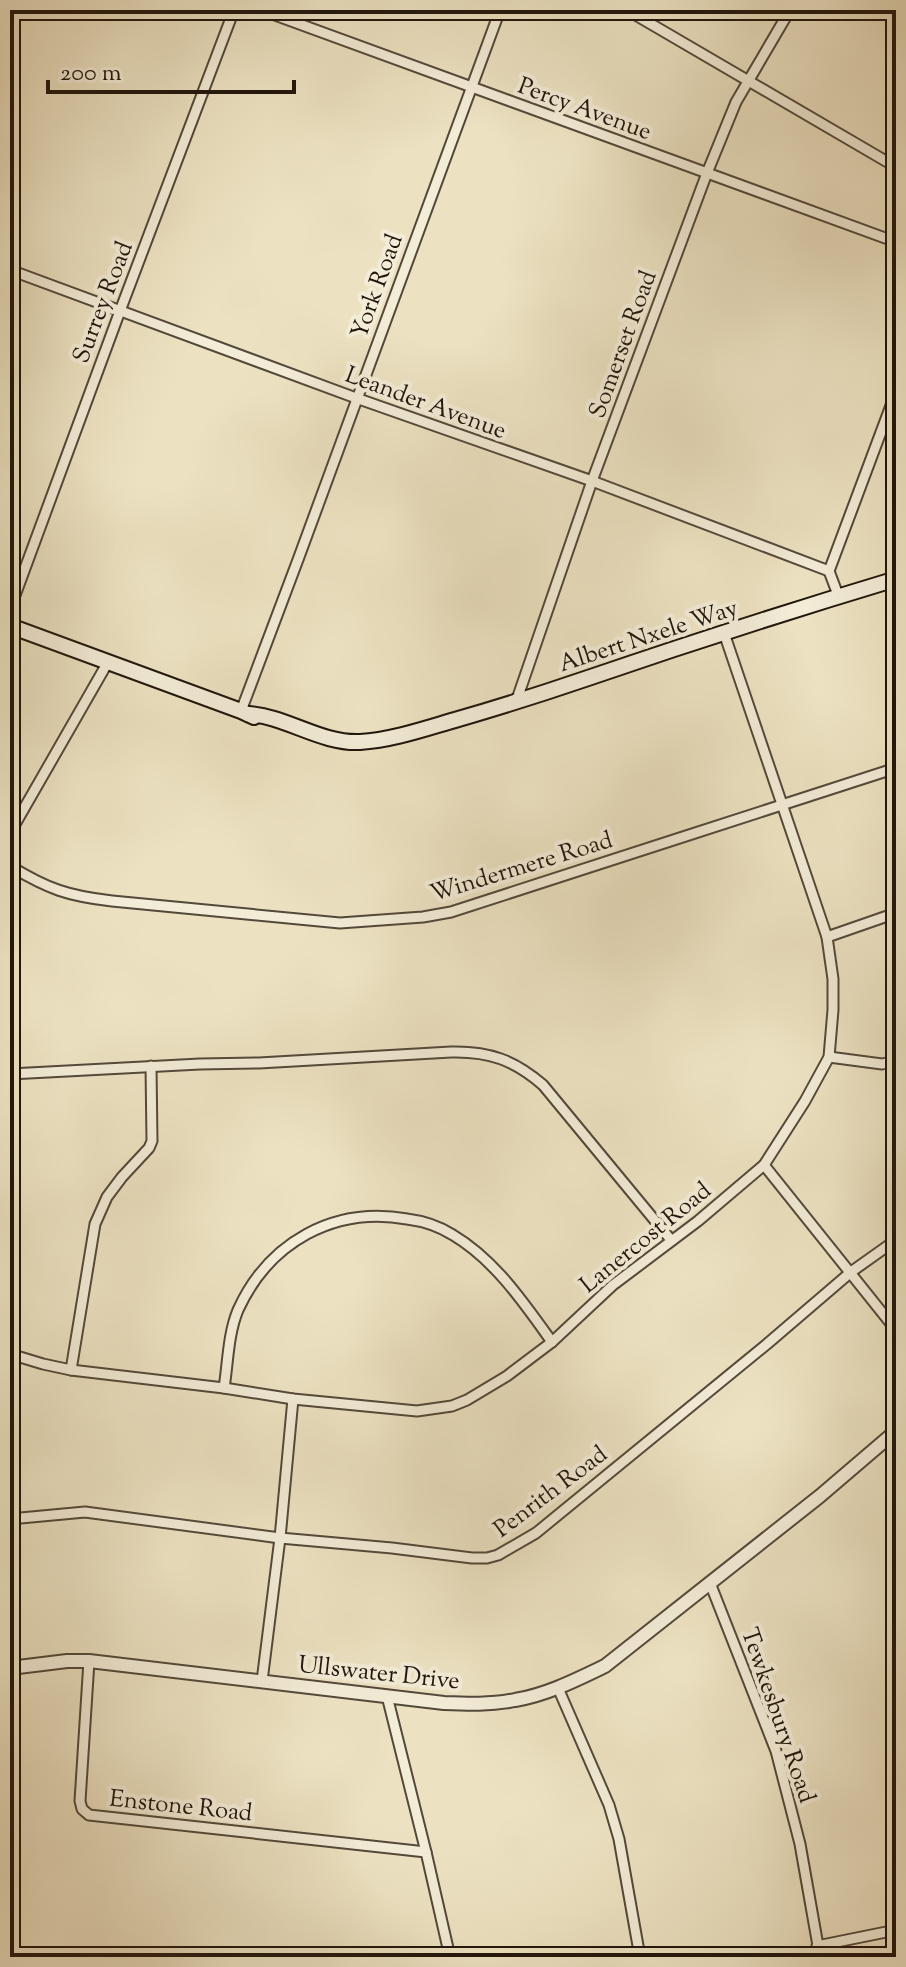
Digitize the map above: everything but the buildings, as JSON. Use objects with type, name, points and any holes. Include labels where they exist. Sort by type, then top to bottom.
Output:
[{"type":"main road","name":"Albert Nxele Way","points":[[10,626],[245,712],[256,719],[343,747],[363,748],[403,740],[414,732],[896,579]]},
{"type":"street","name":"Surrey Road","points":[[10,609],[234,10]]},
{"type":"street","name":"Percy Avenue","points":[[261,10],[896,242]]},
{"type":"street","name":"York Road","points":[[245,712],[356,398],[500,10]]},
{"type":"street","points":[[627,10],[896,167]]},
{"type":"street","name":"Somerset Road","points":[[516,702],[592,481],[707,173],[736,102],[790,10]]},
{"type":"street","name":"Leander Avenue","points":[[10,270],[356,398],[592,481],[829,571]]},
{"type":"street","points":[[838,595],[829,571],[896,392]]},
{"type":"street","name":"Lanercost Road","points":[[10,1354],[71,1370],[293,1399],[417,1411],[452,1406],[486,1390],[552,1342],[613,1285],[764,1165],[829,1057],[833,979],[827,937],[724,633]]},
{"type":"street","points":[[10,833],[108,662]]},
{"type":"street","name":"Windermere Road","points":[[10,866],[58,892],[86,898],[323,922],[423,917],[451,912],[896,768]]},
{"type":"street","points":[[827,937],[896,913]]},
{"type":"street","points":[[10,1074],[472,1051],[496,1056],[528,1072],[543,1085],[671,1240]]},
{"type":"street","points":[[829,1057],[882,1064],[896,1061]]},
{"type":"street","points":[[71,1370],[95,1224],[107,1197],[152,1141],[151,1066]]},
{"type":"street","points":[[764,1165],[896,1330]]},
{"type":"street","points":[[224,1388],[232,1328],[256,1278],[268,1264],[301,1238],[325,1225],[368,1215],[433,1225],[474,1249],[525,1304],[552,1342]]},
{"type":"street","name":"Penrith Road","points":[[10,1519],[85,1512],[280,1538],[472,1558],[498,1555],[536,1533],[851,1272],[896,1240]]},
{"type":"street","points":[[262,1681],[293,1399]]},
{"type":"street","name":"Ullswater Drive","points":[[10,1668],[89,1661],[444,1703],[514,1701],[558,1688],[605,1666],[820,1496],[896,1431]]},
{"type":"street","name":"Tewkesbury Road","points":[[710,1583],[776,1751],[800,1844],[818,1952]]},
{"type":"street","name":"Enstone Road","points":[[89,1661],[80,1801],[82,1809],[89,1815],[426,1852]]},
{"type":"street","points":[[558,1688],[609,1805],[619,1839],[640,1957]]},
{"type":"street","points":[[387,1696],[450,1957]]},
{"type":"street","points":[[818,1952],[896,1930]]}]
